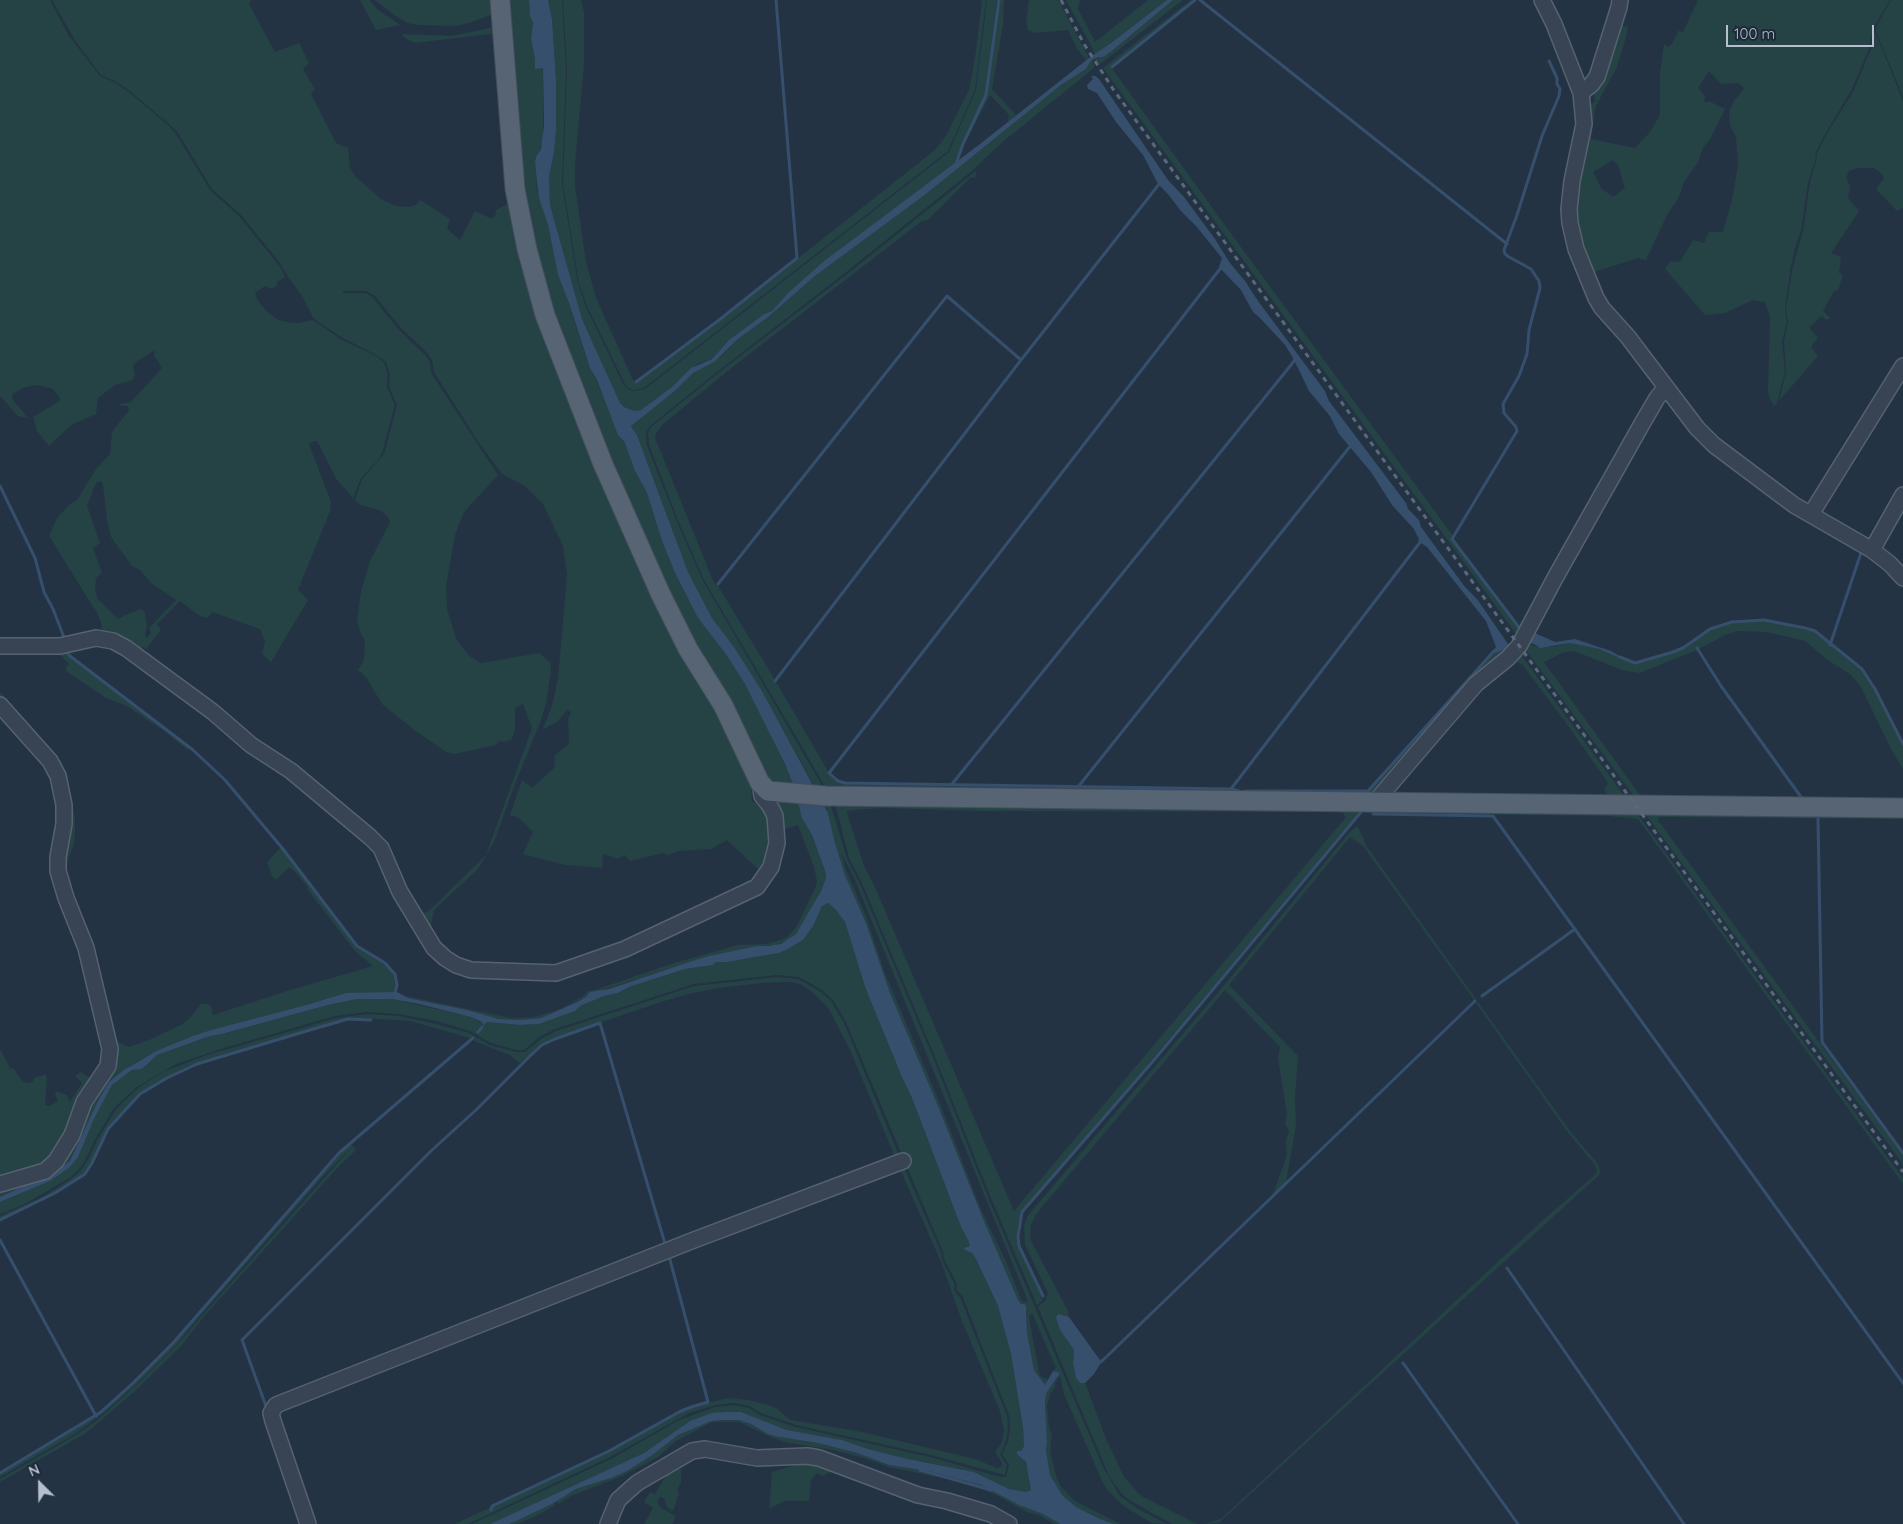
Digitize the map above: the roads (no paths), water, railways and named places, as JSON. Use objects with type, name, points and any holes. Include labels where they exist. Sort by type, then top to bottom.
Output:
[{"type":"main road","points":[[500,0],[515,189],[527,249],[545,315],[603,464],[661,595],[688,648],[723,705],[760,783],[768,791],[826,796],[1903,808]]},
{"type":"street","points":[[1542,0],[1554,24],[1581,93],[1584,124],[1572,182],[1569,209],[1570,223],[1576,249],[1602,308],[1628,337],[1665,388],[1714,446],[1794,505],[1872,550],[1890,564],[1903,578]]},
{"type":"street","points":[[1581,93],[1597,77],[1620,0]]},
{"type":"street","points":[[1811,514],[1903,366]]},
{"type":"street","points":[[1375,802],[1476,684],[1508,658],[1519,646],[1638,431],[1665,388]]},
{"type":"street","points":[[1872,550],[1903,495]]},
{"type":"street","points":[[0,646],[60,646],[104,638],[133,653],[213,712],[251,745],[291,772],[370,837],[381,848],[400,892],[434,948],[456,965],[471,970],[556,974],[625,949],[757,887],[771,867],[777,843],[775,816],[762,796],[760,783]]},
{"type":"street","points":[[0,705],[50,761],[58,776],[64,805],[64,824],[58,857],[58,870],[66,898],[86,948],[110,1049],[108,1066],[84,1102],[72,1135],[56,1162],[45,1171],[0,1184]]},
{"type":"street","points":[[308,1524],[272,1413],[276,1405],[282,1401],[903,1161]]},
{"type":"street","points":[[608,1524],[618,1500],[637,1483],[692,1451],[706,1449],[757,1458],[807,1456],[819,1458],[918,1495],[991,1514],[1010,1524]]},
{"type":"water","points":[[529,0],[548,0],[552,19],[556,79],[556,130],[549,176],[550,205],[582,319],[620,403],[634,411],[641,410],[673,386],[691,368],[712,359],[729,340],[764,314],[772,311],[788,293],[823,262],[980,144],[1089,58],[1167,0],[1173,0],[1113,50],[1103,57],[1098,57],[1091,61],[1086,69],[1061,85],[926,194],[815,276],[767,318],[739,338],[714,362],[693,373],[676,390],[631,426],[637,435],[688,572],[712,618],[734,647],[762,691],[828,813],[845,875],[866,923],[890,993],[1018,1300],[1026,1306],[1027,1332],[1034,1370],[1045,1385],[1053,1371],[1060,1373],[1046,1394],[1045,1402],[1046,1450],[1050,1475],[1062,1495],[1076,1507],[1114,1524],[1060,1524],[981,1485],[928,1471],[889,1465],[857,1453],[818,1443],[779,1437],[768,1434],[751,1424],[739,1420],[728,1420],[711,1421],[678,1435],[651,1456],[627,1471],[576,1489],[554,1503],[514,1522],[509,1524],[490,1524],[644,1453],[690,1421],[712,1413],[726,1412],[741,1412],[787,1430],[842,1440],[908,1459],[974,1472],[1009,1489],[1026,1492],[1031,1490],[1026,1462],[1017,1454],[1017,1451],[1021,1451],[1024,1446],[1023,1428],[1011,1354],[998,1306],[976,1259],[972,1253],[964,1248],[970,1246],[968,1240],[961,1227],[912,1098],[865,987],[845,922],[828,903],[822,906],[813,926],[803,940],[779,953],[727,962],[716,962],[713,965],[685,969],[629,987],[618,993],[604,996],[580,1006],[575,1011],[539,1024],[520,1025],[487,1022],[482,1027],[483,1023],[471,1017],[419,1004],[392,999],[357,999],[210,1036],[157,1055],[142,1069],[132,1070],[112,1085],[94,1119],[78,1157],[69,1168],[50,1181],[0,1202],[0,1197],[48,1175],[70,1161],[109,1082],[124,1070],[156,1051],[193,1036],[346,993],[397,992],[408,998],[467,1010],[499,1019],[522,1020],[541,1018],[577,1002],[586,997],[590,992],[609,989],[709,956],[757,946],[781,944],[796,934],[821,891],[826,878],[825,871],[812,835],[802,818],[793,784],[784,762],[745,684],[725,653],[698,618],[675,573],[662,541],[647,493],[635,471],[624,441],[618,435],[597,380],[590,368],[558,275],[537,183],[535,162],[541,149],[544,126],[543,68],[535,69],[531,39],[533,23],[530,16]]},
{"type":"water","points":[[1091,76],[1099,79],[1168,180],[1184,197],[1215,239],[1230,263],[1325,391],[1329,401],[1406,503],[1408,509],[1419,520],[1421,527],[1465,587],[1477,599],[1508,644],[1507,649],[1491,653],[1496,647],[1486,621],[1427,547],[1418,541],[1419,539],[1414,529],[1392,505],[1371,472],[1339,434],[1330,416],[1309,391],[1285,345],[1253,312],[1241,290],[1219,267],[1222,258],[1158,184],[1143,155],[1116,122],[1097,93],[1088,89],[1087,85],[1093,79]]},
{"type":"water","points":[[1535,633],[1555,642],[1575,639],[1611,651],[1623,658],[1599,649],[1570,643],[1540,648],[1525,642],[1528,634]]},
{"type":"water","points":[[1059,1314],[1069,1317],[1100,1360],[1104,1358],[1094,1374],[1085,1383],[1080,1383],[1076,1378],[1073,1364],[1074,1350],[1060,1330],[1056,1318]]},
{"type":"waterway","points":[[636,382],[719,320],[797,258],[776,0]]},
{"type":"waterway","points":[[957,161],[986,95],[999,0]]},
{"type":"waterway","points":[[1112,67],[1195,0]]},
{"type":"waterway","points":[[1200,0],[1507,244]]},
{"type":"waterway","points":[[1521,630],[1452,539],[1517,431],[1516,427],[1504,413],[1503,404],[1519,376],[1527,354],[1529,330],[1540,288],[1539,281],[1531,269],[1509,257],[1505,254],[1504,250],[1542,136],[1559,96],[1560,89],[1557,84],[1557,78],[1549,61]]},
{"type":"waterway","points":[[775,681],[1021,360],[1160,183]]},
{"type":"waterway","points":[[1223,265],[829,773],[838,781],[845,783],[1231,789],[1239,791]]},
{"type":"waterway","points":[[718,584],[947,296],[1021,360]]},
{"type":"waterway","points":[[952,784],[1295,360]]},
{"type":"waterway","points":[[1078,787],[1352,444]]},
{"type":"waterway","points":[[0,486],[35,558],[44,592],[65,640]]},
{"type":"waterway","points":[[1231,789],[1421,541]]},
{"type":"waterway","points":[[1830,645],[1862,550]]},
{"type":"waterway","points":[[1620,657],[1635,663],[1673,652],[1683,648],[1710,629],[1732,622],[1764,620],[1815,631],[1862,669],[1875,689],[1903,744]]},
{"type":"waterway","points":[[1697,648],[1721,686],[1801,797]]},
{"type":"waterway","points":[[65,650],[70,656],[193,750],[225,780],[283,849],[357,946],[385,963],[395,974],[397,985],[394,997]]},
{"type":"waterway","points":[[1245,791],[1368,791],[1494,651]]},
{"type":"waterway","points":[[1043,1296],[1019,1246],[1018,1236],[1022,1212],[1154,1060],[1361,812]]},
{"type":"waterway","points":[[1373,814],[1493,816],[1903,1383]]},
{"type":"waterway","points":[[1818,819],[1822,1042],[1903,1153]]},
{"type":"waterway","points":[[1482,996],[1575,929]]},
{"type":"waterway","points":[[1101,1362],[1475,1001]]},
{"type":"waterway","points":[[0,1220],[55,1193],[85,1174],[108,1129],[140,1094],[167,1078],[197,1064],[348,1019],[371,1020]]},
{"type":"waterway","points":[[267,1409],[242,1340],[431,1151],[542,1045],[555,1039],[600,1023],[666,1247]]},
{"type":"waterway","points":[[478,1032],[482,1027]]},
{"type":"waterway","points":[[0,1473],[101,1412],[133,1383],[173,1343],[339,1153],[473,1038]]},
{"type":"waterway","points":[[0,1240],[96,1416]]},
{"type":"waterway","points":[[491,1510],[492,1506],[609,1451],[679,1412],[708,1402],[669,1256]]},
{"type":"waterway","points":[[1507,1268],[1684,1524]]},
{"type":"waterway","points":[[1403,1363],[1518,1524]]},
{"type":"waterway","points":[[920,1470],[991,1490]]},
{"type":"railway","points":[[1061,0],[1084,44],[1113,89],[1903,1172]]}]
